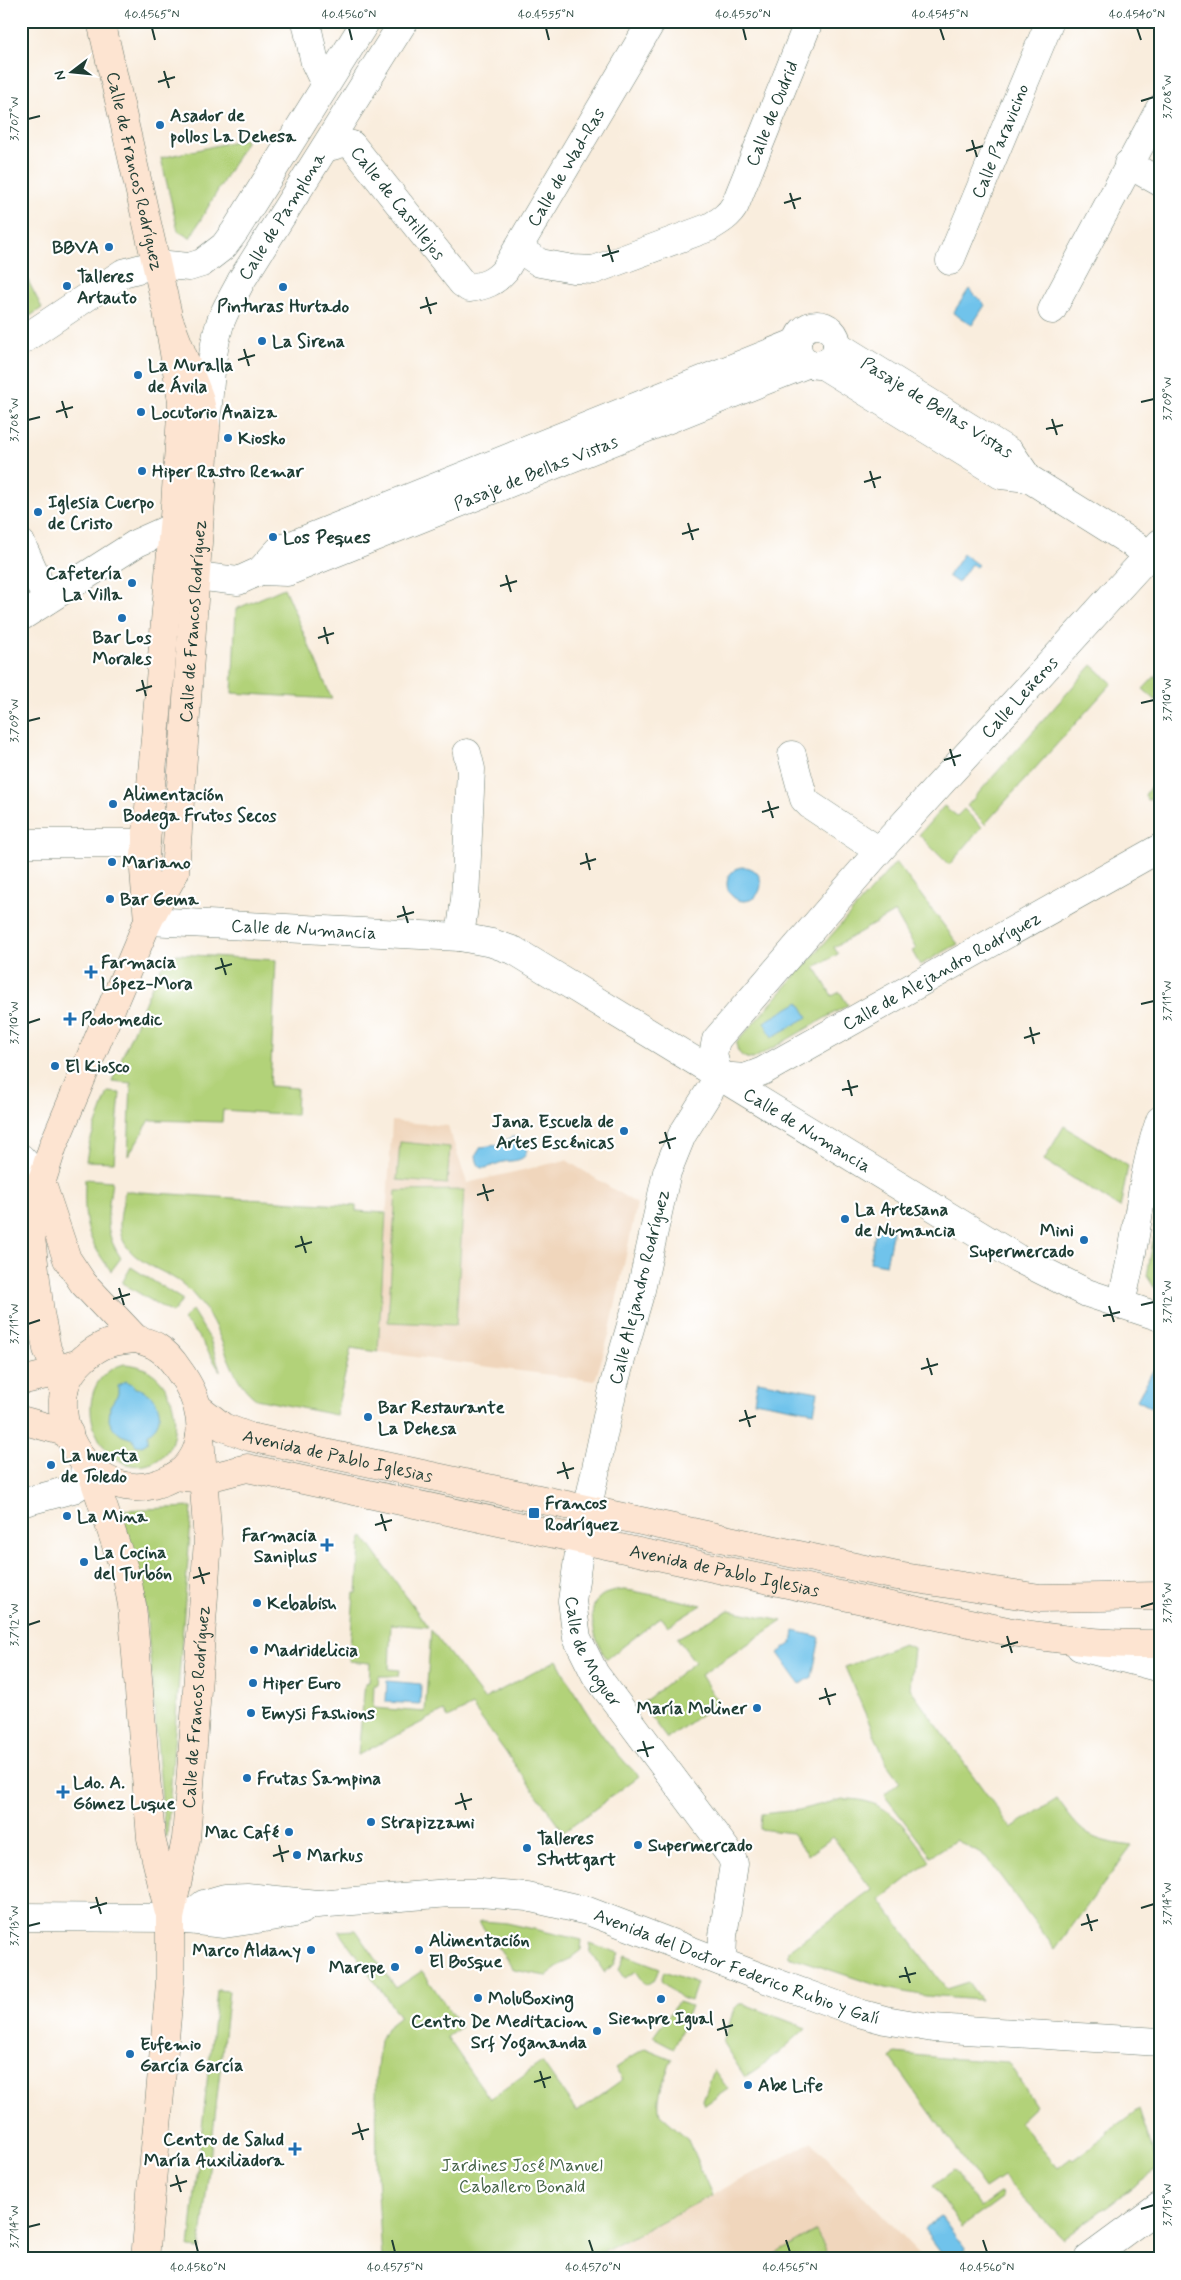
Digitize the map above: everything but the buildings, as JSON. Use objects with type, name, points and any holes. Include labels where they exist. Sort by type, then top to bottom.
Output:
[{"type":"street","name":"Calle de Francos Rodríguez","points":[[101,21],[169,320],[182,401],[174,526],[144,870],[148,921]]},
{"type":"street","points":[[306,21],[315,64],[325,84]]},
{"type":"street","name":"Calle de Pamplona","points":[[21,341],[124,273],[157,264],[196,265],[214,256],[224,246],[366,21]]},
{"type":"street","name":"Calle de Pamplona","points":[[206,428],[213,357],[219,325],[241,281],[404,21]]},
{"type":"street","name":"Calle de Wad-Ras","points":[[462,283],[469,288],[497,279],[519,248],[652,21]]},
{"type":"street","name":"Calle de Oudrid","points":[[519,248],[540,262],[574,270],[594,270],[710,227],[730,214],[735,206],[809,21]]},
{"type":"street","name":"Calle Paravicino","points":[[950,261],[1050,21]]},
{"type":"street","points":[[1052,310],[1128,164],[1160,108]]},
{"type":"street","name":"Calle de Castillejos","points":[[325,148],[343,143],[352,145],[462,283]]},
{"type":"street","points":[[1128,164],[1160,182]]},
{"type":"street","name":"Calle de Francos Rodríguez","points":[[59,1381],[47,1349],[40,1313],[29,1221],[53,1146],[148,921],[175,872],[206,428],[199,397],[169,320]]},
{"type":"street","name":"Pasaje de Bellas Vistas","points":[[196,576],[238,581],[260,571],[279,550],[816,353],[1011,453],[1028,478],[1154,549]]},
{"type":"street","points":[[21,617],[137,543],[201,515]]},
{"type":"street","points":[[21,543],[47,600]]},
{"type":"street","name":"Calle Leñeros","points":[[719,1076],[713,1055],[716,1040],[880,851],[1032,686],[1154,549]]},
{"type":"street","points":[[460,937],[465,899],[471,769],[467,753]]},
{"type":"street","points":[[792,755],[804,799],[810,806],[880,851]]},
{"type":"street","points":[[21,843],[146,843]]},
{"type":"street","name":"Calle de Alejandro Rodríguez","points":[[719,1076],[745,1078],[763,1071],[1160,848]]},
{"type":"street","name":"Calle de Numancia","points":[[148,921],[460,937],[492,943],[515,951],[1017,1258],[1080,1290],[1160,1317]]},
{"type":"street","name":"Calle Alejandro Rodríguez","points":[[588,1510],[614,1384],[640,1290],[672,1154],[719,1076]]},
{"type":"street","points":[[1120,1305],[1129,1275],[1152,1147],[1160,1120]]},
{"type":"street","points":[[21,1158],[41,1181],[67,1259],[83,1283],[136,1338],[158,1348],[174,1363],[189,1383],[200,1422],[192,1457],[184,1469],[175,1476],[145,1487],[118,1484],[88,1467],[74,1448],[64,1415],[59,1381]]},
{"type":"street","points":[[21,1381],[59,1381],[82,1360],[103,1345],[136,1338]]},
{"type":"street","points":[[21,1420],[69,1433]]},
{"type":"street","name":"Calle de Francos Rodríguez","points":[[145,2259],[170,1983],[187,1830],[208,1541],[200,1422]]},
{"type":"street","name":"Avenida de Pablo Iglesias","points":[[200,1422],[223,1427],[250,1437],[897,1576],[1040,1598],[1157,1597]]},
{"type":"street","name":"Calle de Francos Rodríguez","points":[[88,1467],[127,1578],[132,1605],[151,1838],[177,1919]]},
{"type":"street","points":[[21,1503],[78,1486],[83,1483],[88,1467]]},
{"type":"street","name":"Avenida de Pablo Iglesias","points":[[175,1476],[204,1479],[247,1468],[1050,1639],[1101,1644],[1160,1644]]},
{"type":"street","name":"Calle de Moguer","points":[[588,1510],[581,1539],[572,1601],[577,1638],[595,1674],[731,1856],[734,1864],[722,1962]]},
{"type":"street","points":[[1050,1639],[1160,1668]]},
{"type":"street","name":"Avenida del Doctor Federico Rubio y Galí","points":[[21,1917],[177,1919],[224,1924],[290,1914],[318,1904],[449,1892],[527,1897],[588,1911],[859,2013],[933,2028],[1160,2042]]},
{"type":"street","points":[[1088,2259],[1160,2206]]},
{"type":"shaded area","points":[[392,1121],[448,1126],[467,1183],[566,1160],[637,1204],[609,1335],[595,1381],[378,1352]]},
{"type":"shaded area","points":[[812,2142],[924,2259],[590,2259]]},
{"type":"green space","points":[[245,139],[246,142],[190,238],[178,231],[161,158]]},
{"type":"green space","points":[[21,267],[42,308],[21,322]]},
{"type":"green space","points":[[284,588],[332,699],[232,693],[236,609]]},
{"type":"green space","points":[[1092,665],[1112,683],[985,824],[967,806]]},
{"type":"green space","points":[[1160,671],[1160,704],[1143,689]]},
{"type":"green space","points":[[1160,773],[1160,798],[1147,800],[1145,795]]},
{"type":"green space","points":[[944,806],[957,816],[964,809],[982,827],[949,865],[919,835]]},
{"type":"green space","points":[[896,862],[958,944],[920,965],[912,951],[916,949],[895,912],[834,947],[838,954],[815,967],[832,996],[840,992],[848,1005],[753,1059],[743,1056],[737,1049],[737,1042]]},
{"type":"green space","points":[[177,954],[276,960],[270,1086],[297,1088],[296,1115],[223,1110],[222,1122],[150,1120],[128,1156],[131,1083],[112,1081],[159,969]]},
{"type":"green space","points":[[108,1092],[120,1093],[114,1162],[86,1161],[89,1144]]},
{"type":"green space","points":[[1064,1126],[1128,1166],[1120,1208],[1044,1160]]},
{"type":"green space","points":[[400,1142],[450,1147],[447,1184],[397,1180]]},
{"type":"green space","points":[[85,1179],[112,1181],[108,1212],[109,1230],[111,1239],[121,1258],[111,1271],[95,1247],[88,1228],[85,1206]]},
{"type":"green space","points":[[464,1190],[456,1325],[388,1322],[396,1191]]},
{"type":"green space","points":[[125,1191],[356,1206],[356,1211],[386,1213],[378,1352],[351,1348],[336,1415],[256,1399],[246,1390],[232,1367],[209,1315],[189,1289],[173,1277],[140,1260],[123,1240],[120,1228]]},
{"type":"green space","points":[[1154,1237],[1160,1238],[1160,1288],[1154,1287],[1147,1276]]},
{"type":"green space","points":[[131,1267],[183,1300],[172,1313],[122,1283]]},
{"type":"green space","points":[[192,1310],[210,1339],[220,1371],[198,1335],[183,1320]]},
{"type":"green space","points":[[124,1364],[138,1366],[150,1372],[167,1390],[172,1402],[174,1428],[172,1441],[164,1454],[152,1463],[133,1465],[116,1458],[103,1445],[94,1428],[91,1409],[94,1390],[105,1374]]},
{"type":"green space","points":[[192,1507],[167,1837],[165,1837],[146,1609],[139,1571],[120,1510]]},
{"type":"green space","points":[[363,1536],[428,1627],[391,1624],[389,1669],[400,1670],[399,1676],[379,1676],[378,1685],[374,1685],[373,1708],[425,1712],[431,1630],[484,1699],[557,1660],[574,1692],[603,1737],[639,1776],[564,1832],[472,1706],[448,1718],[444,1711],[358,1755],[365,1683],[369,1682],[370,1663],[349,1661],[354,1593],[357,1593],[360,1545]]},
{"type":"green space","points":[[624,1590],[702,1605],[668,1626],[661,1617],[607,1659],[596,1638],[592,1621],[594,1605],[603,1595]]},
{"type":"green space","points":[[729,1610],[782,1621],[701,1675],[718,1702],[667,1739],[641,1704],[695,1662],[677,1638]]},
{"type":"green space","points":[[903,1644],[914,1648],[910,1688],[1011,1828],[1057,1799],[1073,1821],[1087,1834],[1105,1841],[1132,1846],[1055,1949],[986,1857],[956,1840],[931,1856],[884,1795],[900,1782],[887,1764],[845,1667]]},
{"type":"green space","points":[[843,1799],[872,1803],[884,1809],[904,1826],[930,1861],[880,1900],[946,1989],[968,1982],[981,2000],[926,1996],[885,1988],[788,1956],[788,1951],[872,1890],[833,1837],[808,1855],[792,1833],[760,1829],[761,1814],[799,1810]]},
{"type":"green space","points":[[479,1922],[507,1923],[582,1940],[581,1950],[546,1976],[514,1970]]},
{"type":"green space","name":"Jardines José Manuel Caballero Bonald","points":[[356,1930],[396,1988],[422,1971],[461,2027],[447,2037],[490,2099],[542,2062],[577,2112],[623,2079],[615,2068],[645,2048],[672,2059],[660,2093],[660,2114],[687,2138],[712,2195],[590,2259],[382,2259],[377,2176],[376,2076],[380,2040],[386,2028],[400,2017],[339,1931]]},
{"type":"green space","points":[[589,1943],[619,1953],[614,1965],[604,1972],[591,1952]]},
{"type":"green space","points":[[625,1955],[660,1968],[654,1980],[646,1985],[636,1971],[625,1978],[619,1969]]},
{"type":"green space","points":[[664,1971],[697,1983],[691,2001],[681,1998],[661,1981]]},
{"type":"green space","points":[[217,1990],[229,1991],[200,2249],[189,2248]]},
{"type":"green space","points":[[678,2002],[691,2006],[674,2048],[653,2037]]},
{"type":"green space","points":[[739,2004],[744,2004],[806,2028],[778,2054],[745,2077],[723,2043],[734,2009]]},
{"type":"green space","points":[[895,2053],[1008,2062],[1036,2106],[1019,2122],[1058,2168],[1071,2158],[1073,2160],[1109,2133],[1108,2131],[1139,2109],[1158,2168],[1063,2239],[1003,2177],[985,2189],[891,2058]]},
{"type":"green space","points":[[714,2070],[728,2089],[705,2105],[703,2100]]},
{"type":"green space","points":[[954,2170],[980,2207],[1001,2192],[1002,2198],[962,2227],[933,2185]]},
{"type":"green space","points":[[816,2231],[831,2259],[766,2259]]},
{"type":"water","points":[[969,289],[985,305],[972,325],[953,313]]},
{"type":"water","points":[[963,554],[978,565],[976,567],[971,564],[958,583],[948,576]]},
{"type":"water","points":[[744,867],[756,872],[761,884],[756,896],[744,901],[732,896],[727,884],[732,872]]},
{"type":"water","points":[[799,1002],[808,1017],[772,1037],[764,1022]]},
{"type":"water","points":[[512,1137],[520,1138],[526,1144],[527,1150],[524,1157],[486,1168],[480,1166],[476,1155],[481,1147],[497,1145]]},
{"type":"water","points":[[877,1222],[894,1225],[886,1265],[870,1262]]},
{"type":"water","points":[[1157,1363],[1160,1364],[1160,1394],[1152,1408],[1137,1400]]},
{"type":"water","points":[[126,1381],[135,1388],[152,1396],[158,1407],[159,1420],[149,1434],[147,1443],[142,1446],[136,1445],[132,1439],[121,1435],[114,1429],[109,1420],[110,1406],[118,1394],[118,1386]]},
{"type":"water","points":[[758,1381],[818,1392],[814,1412],[754,1401]]},
{"type":"water","points":[[794,1631],[820,1637],[812,1677],[800,1684],[778,1653],[792,1643]]},
{"type":"water","points":[[387,1681],[421,1684],[420,1704],[386,1702]]},
{"type":"water","points":[[941,2217],[966,2250],[954,2259],[946,2259],[924,2229]]},
{"type":"place","name":"Asador de pollos La Dehesa","points":[[160,125]]},
{"type":"place","name":"BBVA","points":[[109,247]]},
{"type":"place","name":"Talleres Artauto","points":[[67,286]]},
{"type":"place","name":"Pinturas Hurtado","points":[[283,287]]},
{"type":"place","name":"La Sirena","points":[[262,341]]},
{"type":"place","name":"La Muralla de Ávila","points":[[138,375]]},
{"type":"place","name":"Locutorio Anaiza","points":[[141,412]]},
{"type":"place","name":"Kiosko","points":[[228,438]]},
{"type":"place","name":"Hiper Rastro Remar","points":[[142,471]]},
{"type":"place","name":"Iglesia Cuerpo de Cristo","points":[[38,512]]},
{"type":"place","name":"Los Peques","points":[[273,537]]},
{"type":"place","name":"Cafetería La Villa","points":[[132,583]]},
{"type":"place","name":"Bar Los Morales","points":[[122,618]]},
{"type":"place","name":"Alimentación Bodega Frutos Secos","points":[[113,804]]},
{"type":"place","name":"Mariano","points":[[112,862]]},
{"type":"place","name":"Bar Gema","points":[[110,899]]},
{"type":"place","name":"Farmacia López-Mora","points":[[91,972]]},
{"type":"place","name":"Podomedic","points":[[70,1019]]},
{"type":"place","name":"El Kiosco","points":[[55,1066]]},
{"type":"place","name":"Jana. Escuela de Artes Escénicas","points":[[624,1131]]},
{"type":"place","name":"La Artesana de Numancia","points":[[845,1219]]},
{"type":"place","name":"Mini Supermercado","points":[[1084,1240]]},
{"type":"place","name":"Bar Restaurante La Dehesa","points":[[368,1417]]},
{"type":"place","name":"La huerta de Toledo","points":[[51,1465]]},
{"type":"place","name":"Francos Rodríguez","points":[[534,1513]]},
{"type":"place","name":"La Mina","points":[[67,1516]]},
{"type":"place","name":"Farmacia Saniplus","points":[[327,1545]]},
{"type":"place","name":"La Cocina del Turbón","points":[[84,1562]]},
{"type":"place","name":"Kebabish","points":[[257,1603]]},
{"type":"place","name":"Madridelicia","points":[[254,1650]]},
{"type":"place","name":"Hiper Euro","points":[[253,1683]]},
{"type":"place","name":"María Moliner","points":[[757,1708]]},
{"type":"place","name":"Emysi Fashions","points":[[251,1713]]},
{"type":"place","name":"Frutas Sampina","points":[[247,1778]]},
{"type":"place","name":"Ldo. A. Gómez Luque","points":[[63,1792]]},
{"type":"place","name":"Strapizzami","points":[[371,1822]]},
{"type":"place","name":"Mac Café","points":[[289,1832]]},
{"type":"place","name":"Supermercado","points":[[638,1845]]},
{"type":"place","name":"Talleres Stuttgart","points":[[527,1848]]},
{"type":"place","name":"Markus","points":[[297,1855]]},
{"type":"place","name":"Marco Aldany","points":[[311,1950]]},
{"type":"place","name":"Alimentación El Bosque","points":[[419,1950]]},
{"type":"place","name":"Marepe","points":[[395,1967]]},
{"type":"place","name":"MoluBoxing","points":[[478,1998]]},
{"type":"place","name":"Siempre Igual","points":[[661,1999]]},
{"type":"place","name":"Centro De Meditacion Srf Yogananda","points":[[597,2031]]},
{"type":"place","name":"Eufemio García García","points":[[130,2054]]},
{"type":"place","name":"Abe Life","points":[[748,2085]]},
{"type":"place","name":"Centro de Salud María Auxiliadora","points":[[295,2149]]}]
